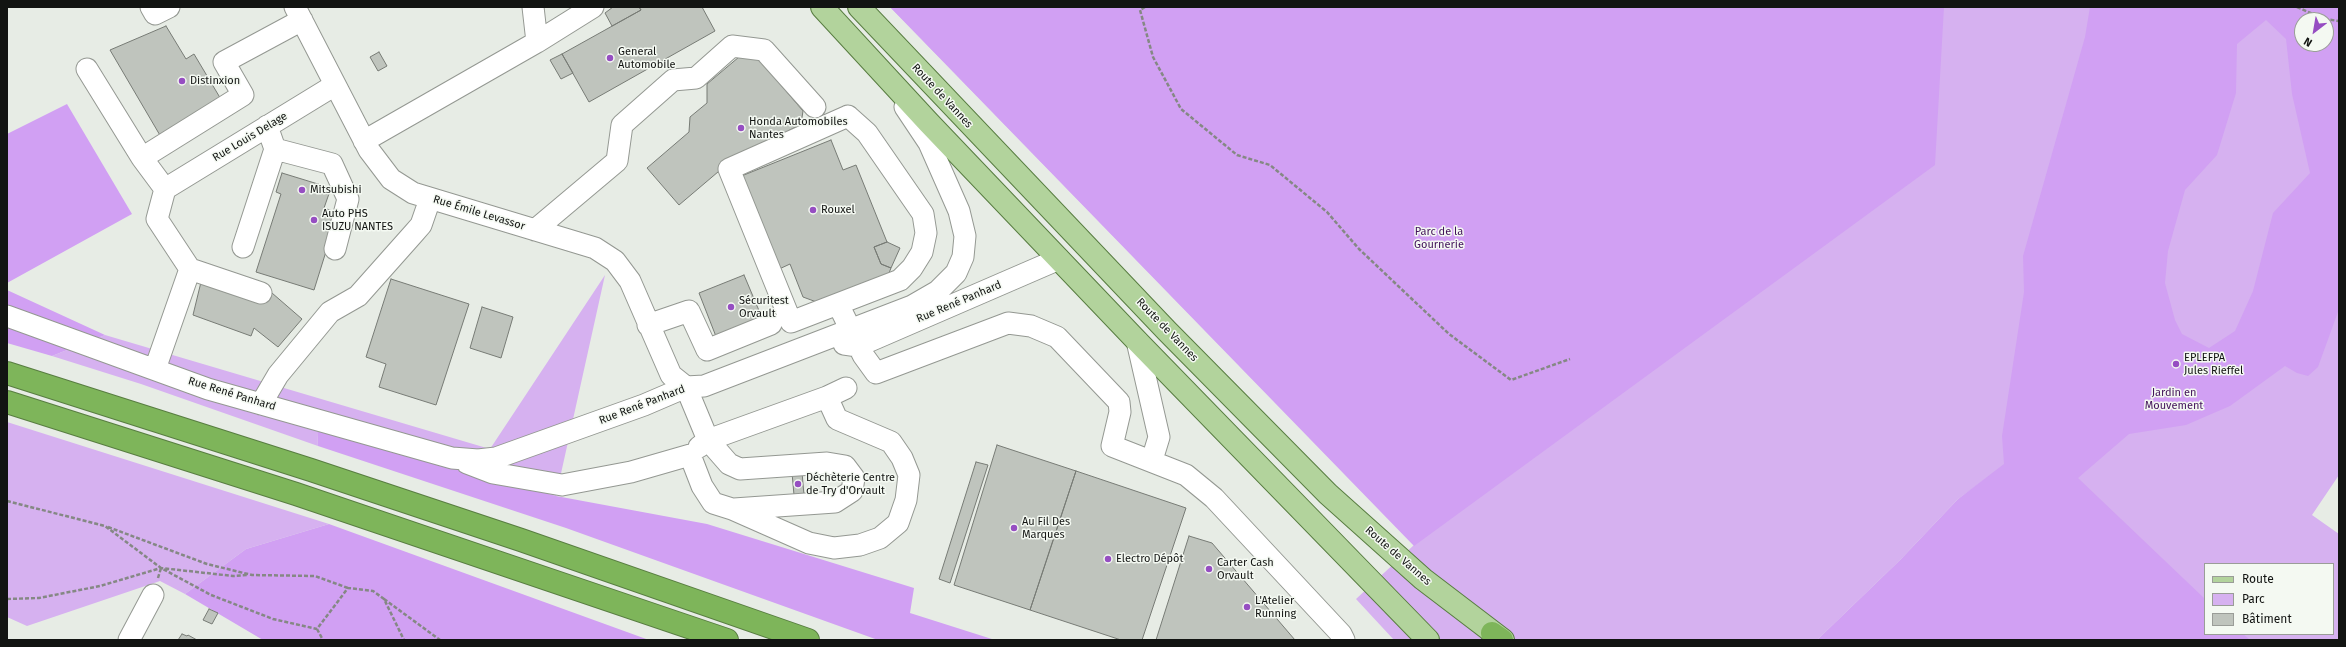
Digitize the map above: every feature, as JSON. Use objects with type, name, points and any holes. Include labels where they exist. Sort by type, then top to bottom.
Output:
[{"type":"highway","points":[[7,373],[371,490],[808,640]]},
{"type":"highway","points":[[7,402],[296,494],[727,640]]},
{"type":"main road","points":[[822,7],[882,73],[1137,341],[1220,424],[1428,640]]},
{"type":"main road","name":"Route de Vannes","points":[[859,7],[1151,314],[1328,494],[1423,579],[1499,638]]},
{"type":"street","points":[[151,7],[155,14],[169,7]]},
{"type":"street","points":[[533,7],[537,42]]},
{"type":"street","points":[[364,141],[537,42],[594,7]]},
{"type":"street","points":[[142,158],[244,95],[224,62],[298,13]]},
{"type":"street","name":"Rue Émile Levassor","points":[[298,13],[364,141],[391,179],[413,194],[595,248],[615,261],[630,281],[671,375],[686,387]]},
{"type":"street","points":[[535,230],[617,161],[622,125],[673,80],[696,78],[732,46],[764,50],[815,107]]},
{"type":"street","points":[[88,69],[142,158],[164,189],[157,219],[190,269],[261,292]]},
{"type":"street","name":"Rue René Panhard","points":[[857,343],[912,306],[938,291],[956,273],[963,257],[965,236],[959,211],[929,143],[882,73]]},
{"type":"street","name":"Rue Louis Delage","points":[[164,189],[335,85]]},
{"type":"street","points":[[848,116],[867,133],[923,214],[926,233],[922,252],[912,268],[900,280],[838,304],[791,322],[729,169],[848,116]]},
{"type":"street","points":[[243,247],[275,150],[267,126]]},
{"type":"street","points":[[275,150],[332,164],[348,199],[335,249]]},
{"type":"street","points":[[262,404],[269,388],[278,375],[330,312],[358,296],[421,225],[430,199]]},
{"type":"street","name":"Rue René Panhard","points":[[461,460],[496,458],[644,405],[686,387],[704,386],[820,342],[857,343],[1059,259]]},
{"type":"street","points":[[155,369],[190,269]]},
{"type":"street","points":[[838,304],[857,343],[876,373],[1008,323],[1031,326],[1047,331],[1056,337],[1119,402],[1120,412],[1112,446],[1152,460],[1186,475],[1214,498],[1336,628],[1344,640]]},
{"type":"street","points":[[648,325],[689,311],[707,350],[771,324]]},
{"type":"street","name":"Rue René Panhard","points":[[7,316],[208,389],[461,460],[486,471],[510,476],[562,484],[631,472],[690,455]]},
{"type":"street","points":[[1137,341],[1160,438],[1152,460]]},
{"type":"street","points":[[686,387],[708,440],[729,464],[740,470],[827,463],[845,466],[854,478],[852,491],[835,502],[732,509]]},
{"type":"street","points":[[827,398],[837,418],[891,442],[902,458],[909,475],[906,500],[898,523],[880,538],[860,545],[834,548],[809,543],[732,509],[713,504],[702,486],[690,455],[708,440],[827,398],[846,388]]},
{"type":"street","points":[[129,640],[153,595]]},
{"type":"path","points":[[1145,7],[1139,9],[1153,58],[1181,109],[1237,155],[1270,165],[1327,212],[1359,249],[1449,334],[1511,380],[1570,359]]},
{"type":"path","points":[[2297,7],[2324,19],[2339,21]]},
{"type":"path","points":[[7,501],[105,526],[207,564],[252,575]]},
{"type":"path","points":[[105,526],[161,568],[211,594],[273,619],[317,629],[323,640]]},
{"type":"path","points":[[7,599],[39,598],[100,586],[161,568],[233,576],[315,576],[348,588],[373,591],[440,640]]},
{"type":"path","points":[[317,629],[348,588]]},
{"type":"path","points":[[384,599],[404,640]]},
{"type":"green space","points":[[890,7],[2339,7],[2339,475],[2312,515],[2339,534],[2339,640],[2202,640],[2005,449],[2005,465],[1958,499],[1900,560],[1817,640],[1394,640],[1356,599],[1414,545]]},
{"type":"green space","name":"Parc de la Gournerie","points":[[890,7],[1944,7],[1935,165],[1414,546]]},
{"type":"green space","name":"Jardin en Mouvement","points":[[2090,7],[2339,7],[2339,309],[2318,367],[2308,376],[2297,373],[2285,366],[2230,406],[2186,425],[2129,434],[2078,478],[2204,598],[2204,635],[2244,635],[2250,640],[1817,640],[1900,560],[1958,499],[2004,464],[2002,436],[2024,292],[2023,256],[2085,37]],"holes":[[[2266,20],[2286,39],[2292,94],[2310,173],[2273,213],[2253,291],[2235,331],[2209,348],[2182,334],[2175,320],[2165,283],[2168,251],[2185,190],[2217,155],[2236,93],[2237,44]]]},
{"type":"green space","points":[[67,104],[132,214],[7,283],[7,134]]},
{"type":"green space","points":[[605,275],[556,496],[317,429],[318,446],[141,384],[52,356],[105,335],[490,449]]},
{"type":"green space","points":[[7,290],[105,335],[52,356],[7,343]]},
{"type":"green space","points":[[7,422],[329,524],[246,549],[185,594],[160,581],[27,626],[7,617]]},
{"type":"green space","points":[[317,429],[556,496],[707,524],[914,588],[910,613],[995,640],[878,640],[566,528],[318,446]]},
{"type":"green space","points":[[329,524],[649,640],[263,640],[185,594],[246,549]]},
{"type":"building","points":[[613,7],[639,7],[641,10],[612,26],[605,13]]},
{"type":"building","points":[[639,7],[702,7],[715,31],[589,102],[562,54],[641,10]]},
{"type":"building","points":[[166,26],[186,59],[194,54],[222,101],[161,137],[110,50]]},
{"type":"building","points":[[379,52],[387,66],[378,71],[370,57]]},
{"type":"building","points":[[562,54],[573,73],[561,79],[550,60]]},
{"type":"building","name":"Honda Automobiles Nantes","points":[[739,57],[758,58],[803,111],[801,124],[725,166],[679,205],[647,168],[689,132],[690,117],[707,103],[707,84]]},
{"type":"building","name":"Rouxel","points":[[831,140],[843,170],[856,165],[887,242],[874,247],[881,264],[891,268],[887,278],[822,304],[803,297],[790,264],[777,270],[739,177]]},
{"type":"building","points":[[282,173],[331,188],[324,208],[338,213],[314,290],[256,272],[281,194],[276,192]]},
{"type":"building","points":[[887,242],[900,248],[891,268],[881,264],[874,247]]},
{"type":"building","name":"Sécuritest Orvault","points":[[744,275],[763,320],[717,339],[699,293]]},
{"type":"building","points":[[202,278],[237,294],[264,303],[272,293],[302,319],[278,347],[254,328],[251,336],[193,315]]},
{"type":"building","points":[[391,279],[469,304],[436,405],[379,387],[386,364],[366,357]]},
{"type":"building","points":[[482,307],[513,317],[501,358],[470,348]]},
{"type":"building","name":"Au Fil Des Marques","points":[[997,445],[1076,471],[1030,610],[954,585]]},
{"type":"building","points":[[976,462],[988,465],[950,583],[939,579]]},
{"type":"building","name":"Electro Dépôt","points":[[1076,471],[1186,508],[1142,640],[1121,640],[1030,610]]},
{"type":"building","name":"Déchèterie Centre de Try d'Orvault","points":[[802,472],[804,495],[794,495],[792,473]]},
{"type":"building","points":[[1189,536],[1212,543],[1295,640],[1156,640]]},
{"type":"building","points":[[209,609],[218,613],[212,624],[203,620]]},
{"type":"building","points":[[182,634],[188,635],[197,640],[178,640]]},
{"type":"place","name":"General Automobile","points":[[610,58]]},
{"type":"place","name":"Distinxion","points":[[182,81]]},
{"type":"place","name":"Honda Automobiles Nantes","points":[[741,128]]},
{"type":"place","name":"Mitsubishi","points":[[302,190]]},
{"type":"place","name":"Rouxel","points":[[813,210]]},
{"type":"place","name":"Auto PHS ISUZU NANTES","points":[[314,220]]},
{"type":"place","name":"Sécuritest Orvault","points":[[731,307]]},
{"type":"place","name":"EPLEFPA Jules Rieffel","points":[[2176,364]]},
{"type":"place","name":"Déchèterie Centre de Try d'Orvault","points":[[798,484]]},
{"type":"place","name":"Au Fil Des Marques","points":[[1014,528]]},
{"type":"place","name":"Electro Dépôt","points":[[1108,559]]},
{"type":"place","name":"Carter Cash Orvault","points":[[1209,569]]},
{"type":"place","name":"L'Atelier Running","points":[[1247,607]]}]
